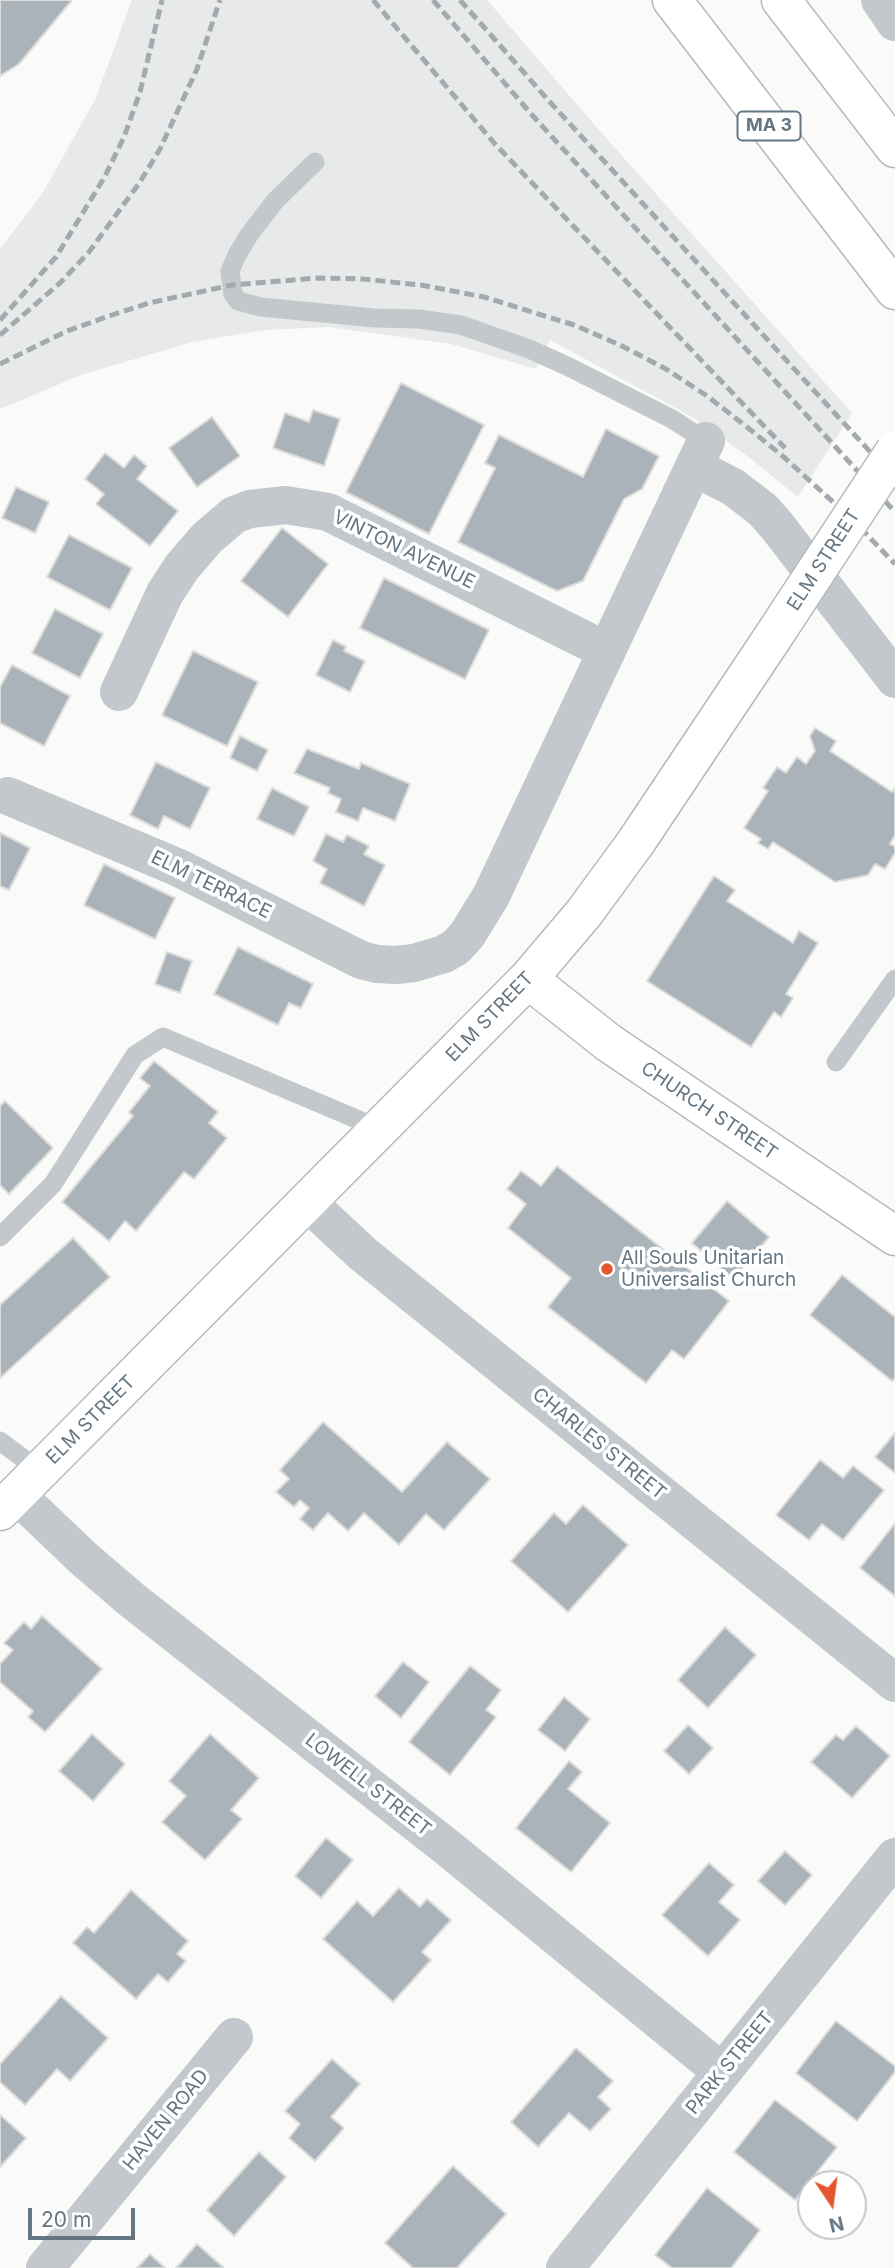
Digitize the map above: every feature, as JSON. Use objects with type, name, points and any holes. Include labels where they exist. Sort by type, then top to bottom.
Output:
[{"type":"main road","name":"MA 3","points":[[672,0],[895,290]]},
{"type":"main road","points":[[781,0],[895,148]]},
{"type":"main road","name":"ELM STREET","points":[[19,1492],[528,979],[584,913],[636,842],[895,452]]},
{"type":"main road","name":"CHURCH STREET","points":[[528,979],[609,1043],[895,1236]]},
{"type":"street","points":[[880,0],[895,22]]},
{"type":"street","points":[[607,651],[700,454],[778,526],[895,679]]},
{"type":"street","name":"VINTON AVENUE","points":[[119,692],[165,593],[182,567],[207,538],[234,515],[250,509],[286,505],[328,512],[607,651]]},
{"type":"street","name":"ELM TERRACE","points":[[8,796],[179,868],[360,960],[386,965],[430,960],[456,947],[479,918],[607,651]]},
{"type":"street","name":"CHARLES STREET","points":[[307,1202],[363,1254],[895,1682]]},
{"type":"street","name":"LOWELL STREET","points":[[19,1492],[83,1558],[124,1592],[448,1848],[722,2072]]},
{"type":"street","name":"PARK STREET","points":[[565,2268],[895,1857]]},
{"type":"street","name":"HAVEN ROAD","points":[[45,2268],[234,2037]]},
{"type":"lane","points":[[315,162],[275,201],[237,255],[230,271],[233,294],[238,301],[261,307],[461,324],[567,366],[671,419],[700,454]]},
{"type":"lane","points":[[836,1062],[895,979]]},
{"type":"lane","points":[[0,1237],[53,1184],[135,1055],[163,1037],[380,1129]]},
{"type":"lane","points":[[0,1441],[19,1492]]},
{"type":"shaded area","points":[[132,0],[487,0],[599,130],[852,413],[798,497],[746,455],[692,417],[550,340],[536,369],[451,344],[329,327],[265,330],[192,342],[81,375],[0,409],[0,249],[42,194],[95,100]]},
{"type":"building","points":[[0,0],[72,0],[19,64],[0,76]]},
{"type":"building","points":[[401,383],[484,425],[429,534],[346,492]]},
{"type":"building","points":[[313,410],[340,419],[324,466],[273,448],[285,413],[309,422]]},
{"type":"building","points":[[212,417],[240,456],[197,487],[169,448]]},
{"type":"building","points":[[606,429],[659,456],[642,489],[624,499],[583,581],[557,591],[458,542],[495,468],[485,463],[499,435],[583,477]]},
{"type":"building","points":[[105,453],[124,468],[134,455],[147,466],[137,479],[178,511],[150,546],[96,504],[104,494],[85,479]]},
{"type":"building","points":[[16,487],[49,502],[35,533],[2,518]]},
{"type":"building","points":[[282,528],[328,564],[288,617],[241,581]]},
{"type":"building","points":[[69,535],[132,568],[110,610],[47,577]]},
{"type":"building","points":[[384,578],[489,630],[465,679],[360,628]]},
{"type":"building","points":[[55,609],[103,634],[80,678],[32,653]]},
{"type":"building","points":[[333,640],[346,647],[344,651],[365,661],[350,692],[316,675]]},
{"type":"building","points":[[193,651],[258,682],[227,746],[162,715]]},
{"type":"building","points":[[12,665],[70,696],[44,746],[0,723],[0,687]]},
{"type":"building","points":[[815,728],[836,741],[830,751],[892,792],[895,788],[895,835],[890,844],[895,847],[895,853],[885,869],[875,864],[868,875],[835,882],[773,842],[768,849],[758,843],[761,839],[744,828],[768,791],[763,788],[777,767],[786,773],[797,757],[806,764],[815,751],[810,736]]},
{"type":"building","points":[[240,736],[268,750],[257,771],[230,758]]},
{"type":"building","points":[[307,749],[359,769],[361,763],[410,784],[395,821],[363,808],[358,821],[336,812],[341,799],[328,793],[330,788],[294,773]]},
{"type":"building","points":[[156,762],[210,788],[190,829],[164,816],[158,829],[130,815]]},
{"type":"building","points":[[272,788],[309,807],[294,836],[257,819]]},
{"type":"building","points":[[0,833],[30,848],[9,890],[0,886]]},
{"type":"building","points":[[326,834],[343,842],[347,835],[369,846],[364,854],[385,865],[364,906],[320,883],[327,869],[313,861]]},
{"type":"building","points":[[104,864],[175,898],[155,939],[84,905]]},
{"type":"building","points":[[714,876],[735,890],[727,901],[793,943],[799,931],[818,943],[786,994],[793,998],[781,1017],[774,1012],[751,1047],[647,981]]},
{"type":"building","points":[[238,947],[313,984],[301,1008],[289,1003],[278,1025],[214,994]]},
{"type":"building","points":[[167,952],[192,961],[180,993],[155,984]]},
{"type":"building","points":[[154,1061],[218,1112],[209,1123],[227,1138],[194,1179],[184,1172],[136,1231],[125,1221],[109,1241],[62,1202],[133,1116],[129,1112],[150,1086],[140,1078]]},
{"type":"building","points":[[5,1101],[53,1148],[9,1194],[0,1185],[0,1106]]},
{"type":"building","points":[[557,1166],[729,1301],[684,1359],[672,1350],[646,1383],[548,1307],[571,1278],[508,1228],[526,1204],[507,1189],[521,1171],[541,1186]]},
{"type":"building","points":[[727,1201],[769,1237],[733,1279],[692,1243]]},
{"type":"building","points":[[73,1238],[110,1277],[0,1378],[0,1305]]},
{"type":"building","points":[[842,1275],[895,1317],[895,1378],[892,1381],[810,1315]]},
{"type":"building","points":[[323,1422],[402,1492],[447,1442],[490,1479],[444,1530],[426,1514],[399,1545],[364,1513],[348,1531],[328,1513],[313,1530],[300,1519],[309,1508],[300,1500],[294,1507],[276,1492],[289,1479],[280,1470]]},
{"type":"building","points":[[895,1433],[895,1473],[875,1457]]},
{"type":"building","points":[[820,1460],[843,1478],[853,1466],[884,1490],[843,1540],[822,1524],[809,1540],[776,1515]]},
{"type":"building","points":[[583,1505],[628,1545],[568,1612],[511,1561],[554,1513],[566,1524]]},
{"type":"building","points":[[895,1523],[895,1596],[860,1568]]},
{"type":"building","points":[[42,1616],[102,1669],[45,1732],[28,1717],[33,1711],[0,1682],[0,1664],[13,1650],[4,1643],[24,1622],[31,1629]]},
{"type":"building","points":[[725,1627],[756,1655],[708,1708],[678,1680]]},
{"type":"building","points":[[403,1662],[429,1682],[401,1718],[375,1696]]},
{"type":"building","points":[[470,1666],[501,1690],[486,1710],[496,1717],[450,1775],[409,1742]]},
{"type":"building","points":[[564,1697],[590,1719],[565,1751],[538,1730]]},
{"type":"building","points":[[688,1725],[713,1748],[689,1774],[664,1751]]},
{"type":"building","points":[[856,1726],[890,1756],[852,1798],[811,1762],[836,1735],[843,1740]]},
{"type":"building","points":[[92,1734],[125,1764],[93,1801],[59,1771]]},
{"type":"building","points":[[210,1734],[259,1778],[231,1810],[242,1819],[205,1860],[162,1822],[186,1796],[169,1781]]},
{"type":"building","points":[[569,1761],[582,1772],[568,1789],[610,1823],[571,1872],[516,1828]]},
{"type":"building","points":[[326,1838],[353,1860],[321,1898],[295,1876]]},
{"type":"building","points":[[785,1851],[812,1875],[785,1905],[758,1881]]},
{"type":"building","points":[[709,1863],[734,1885],[719,1902],[740,1920],[708,1956],[662,1915]]},
{"type":"building","points":[[399,1888],[420,1907],[427,1899],[451,1920],[422,1952],[431,1960],[393,2002],[323,1939],[357,1901],[373,1916]]},
{"type":"building","points":[[131,1890],[188,1941],[177,1954],[186,1961],[168,1982],[158,1974],[136,1999],[73,1943],[87,1927],[94,1933]]},
{"type":"building","points":[[61,1996],[108,2038],[70,2081],[57,2069],[25,2105],[0,2082],[0,2064]]},
{"type":"building","points":[[836,2021],[895,2066],[895,2072],[857,2121],[796,2073]]},
{"type":"building","points":[[576,2048],[613,2081],[598,2097],[611,2109],[590,2131],[569,2113],[538,2147],[511,2122]]},
{"type":"building","points":[[332,2059],[360,2084],[331,2117],[344,2128],[315,2161],[289,2138],[300,2124],[285,2111]]},
{"type":"building","points":[[775,2100],[837,2147],[819,2170],[797,2170],[795,2200],[734,2152]]},
{"type":"building","points":[[0,2115],[26,2138],[0,2167]]},
{"type":"building","points":[[259,2152],[286,2177],[234,2236],[207,2210]]},
{"type":"building","points":[[453,2166],[506,2214],[457,2268],[413,2268],[385,2243]]},
{"type":"building","points":[[707,2188],[760,2230],[731,2268],[672,2268],[655,2255]]},
{"type":"building","points":[[197,2244],[223,2267],[223,2268],[176,2268]]},
{"type":"building","points":[[150,2254],[165,2268],[137,2268]]},
{"type":"railway","points":[[0,320],[56,257],[104,178],[124,137],[140,92],[162,0]]},
{"type":"railway","points":[[0,335],[60,283],[89,252],[140,182],[160,149],[197,69],[220,0]]},
{"type":"railway","points":[[373,0],[495,144],[785,448]]},
{"type":"railway","points":[[433,0],[533,116],[895,512]]},
{"type":"railway","points":[[460,0],[895,479]]},
{"type":"railway","points":[[0,364],[67,331],[109,316],[149,303],[232,285],[318,278],[421,285],[484,297],[574,325],[666,369],[747,427],[857,524]]},
{"type":"railway","points":[[850,517],[895,564]]},
{"type":"place","name":"All Souls Unitarian Universalist Church","points":[[607,1269]]}]
